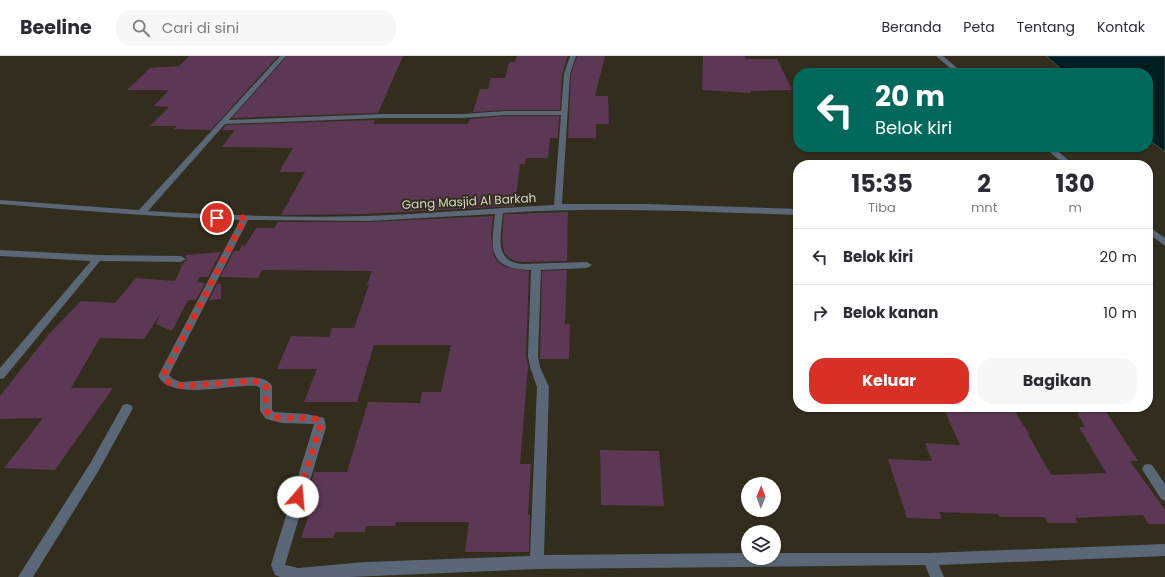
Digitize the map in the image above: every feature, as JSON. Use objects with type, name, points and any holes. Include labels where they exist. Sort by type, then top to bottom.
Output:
[{"type":"street","points":[[141,213],[283,56]]},
{"type":"street","points":[[558,207],[567,74],[573,56]]},
{"type":"street","points":[[939,56],[954,68]]},
{"type":"street","points":[[223,122],[375,116],[463,116],[565,113]]},
{"type":"street","points":[[1054,152],[1064,160]]},
{"type":"street","name":"Gang Masjid Al Barkah","points":[[0,202],[189,217],[245,218],[340,219],[499,212],[558,207],[623,207],[793,212]]},
{"type":"street","points":[[499,212],[497,254],[502,261],[511,265],[536,267],[587,265]]},
{"type":"street","points":[[245,218],[163,376],[168,382],[182,386],[252,381],[260,382],[266,386],[266,410],[270,416],[277,418],[310,417],[320,420],[320,427],[278,565],[280,570],[286,573],[298,575],[364,573],[537,562],[930,559],[1165,550]]},
{"type":"street","points":[[1153,233],[1165,243]]},
{"type":"street","points":[[0,253],[98,258],[181,259]]},
{"type":"street","points":[[0,375],[98,258]]},
{"type":"street","points":[[536,267],[533,356],[535,367],[543,387],[537,562]]},
{"type":"street","points":[[25,577],[95,466],[127,408]]},
{"type":"street","points":[[1148,469],[1165,495]]},
{"type":"street","points":[[930,559],[937,577]]},
{"type":"water","points":[[1046,56],[1165,56],[1165,152],[1153,143],[1153,68],[1060,68]]},
{"type":"building","points":[[189,56],[278,56],[211,130],[174,129],[177,126],[150,126],[169,107],[154,106],[169,90],[127,90],[150,68],[179,66]]},
{"type":"building","points":[[287,56],[403,56],[378,113],[232,118]]},
{"type":"building","points":[[517,56],[568,56],[562,74],[560,110],[505,110],[473,112],[480,89],[488,89],[491,78],[505,78],[509,62],[515,62]]},
{"type":"building","points":[[577,56],[605,56],[595,96],[608,96],[609,124],[596,124],[596,138],[568,138],[571,74]]},
{"type":"building","points":[[703,56],[745,56],[746,59],[777,59],[792,90],[751,91],[751,93],[702,90]]},
{"type":"building","points":[[505,116],[559,116],[558,138],[550,138],[548,158],[526,158],[525,164],[520,164],[515,206],[366,214],[281,215],[305,172],[279,172],[293,148],[222,147],[235,130],[222,130],[226,125],[375,120],[373,124],[468,124],[470,119]]},
{"type":"building","points":[[568,212],[567,261],[514,261],[504,252],[502,238],[504,214]]},
{"type":"building","points":[[493,216],[491,237],[494,256],[498,262],[506,267],[529,271],[526,356],[528,366],[520,464],[531,464],[528,515],[530,515],[529,552],[465,552],[469,522],[396,522],[395,526],[366,526],[365,532],[335,532],[333,538],[301,538],[316,494],[308,494],[314,472],[347,472],[368,402],[420,403],[422,392],[441,392],[451,345],[374,345],[357,402],[304,402],[317,369],[277,369],[291,336],[329,337],[332,328],[354,328],[369,285],[367,285],[372,271],[262,270],[258,278],[220,277],[234,251],[239,251],[242,245],[245,246],[256,228],[274,228],[278,222],[368,222]]},
{"type":"building","points":[[221,252],[208,277],[200,277],[197,282],[205,283],[196,300],[188,300],[172,331],[156,324],[161,313],[144,339],[100,338],[71,388],[113,388],[55,470],[4,468],[43,418],[0,419],[0,396],[49,334],[81,301],[115,303],[136,278],[175,281],[183,263],[187,260],[186,255]]},
{"type":"building","points":[[567,270],[565,324],[570,324],[569,359],[540,359],[542,271]]},
{"type":"building","points":[[217,284],[221,284],[221,299],[209,300]]},
{"type":"building","points":[[945,412],[1015,412],[1051,475],[1106,473],[1079,427],[1085,427],[1077,412],[1106,412],[1138,461],[1130,461],[1165,510],[1165,524],[1148,524],[1143,515],[1075,518],[1078,523],[1048,523],[1045,517],[1000,517],[998,514],[939,512],[942,519],[907,518],[888,459],[932,461],[925,443],[960,445]]},
{"type":"building","points":[[600,450],[659,451],[664,506],[601,505]]},
{"type":"route","points":[[217,218],[245,218],[163,376],[168,382],[182,386],[252,381],[260,382],[266,386],[266,410],[270,416],[277,418],[310,417],[320,420],[320,427],[298,497]]}]
